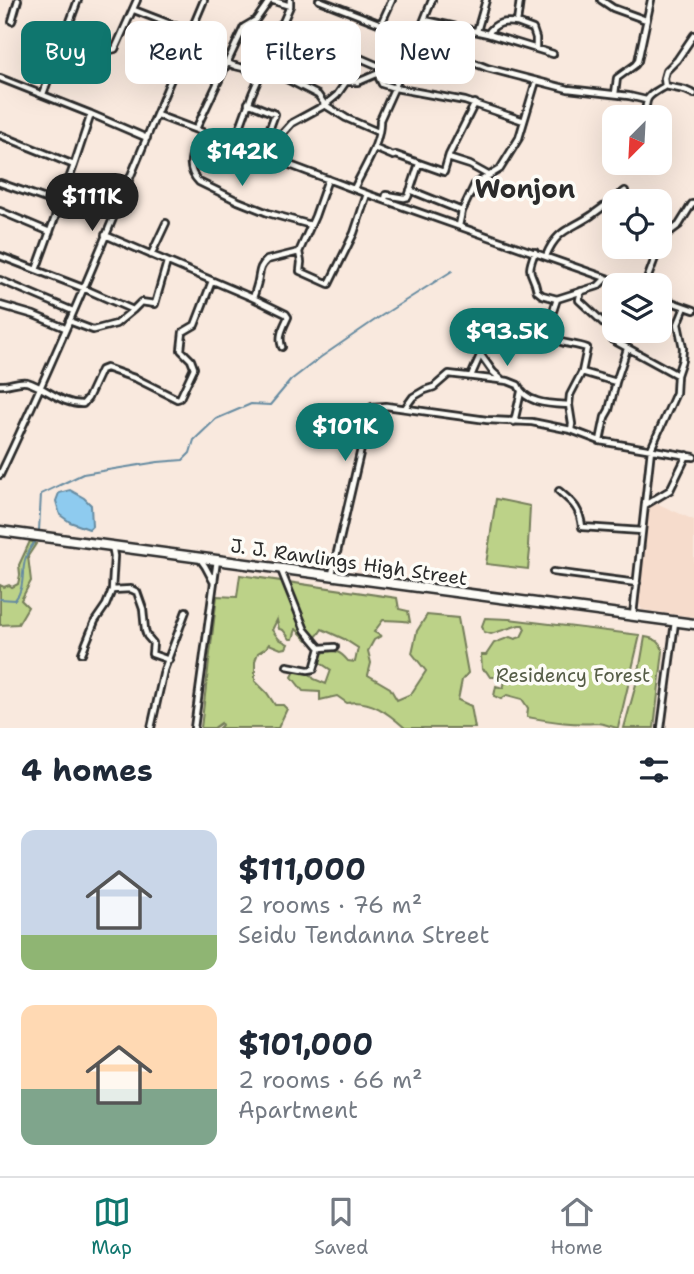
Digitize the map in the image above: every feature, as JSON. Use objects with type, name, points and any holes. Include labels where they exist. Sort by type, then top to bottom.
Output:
[{"type":"main road","name":"J. J. Rawlings High Street","points":[[0,531],[694,624]]},
{"type":"street","points":[[12,21],[18,0]]},
{"type":"street","points":[[71,21],[78,0]]},
{"type":"street","points":[[111,50],[115,49],[137,0]]},
{"type":"street","points":[[196,21],[204,0]]},
{"type":"street","points":[[196,129],[244,27],[256,20],[271,0],[290,3],[282,21]]},
{"type":"street","points":[[319,0],[375,21]]},
{"type":"street","points":[[383,21],[392,0]]},
{"type":"street","points":[[432,0],[425,20],[477,31],[553,54]]},
{"type":"street","points":[[477,31],[486,0]]},
{"type":"street","points":[[517,23],[520,0]]},
{"type":"street","points":[[601,0],[613,8],[646,20]]},
{"type":"street","points":[[615,94],[617,78],[638,61],[651,0]]},
{"type":"street","points":[[134,10],[161,21]]},
{"type":"street","points":[[488,34],[491,28],[503,21],[517,23],[533,29],[536,48]]},
{"type":"street","points":[[665,86],[666,71],[694,35]]},
{"type":"street","points":[[228,63],[241,67]]},
{"type":"street","points":[[475,63],[568,89],[646,100]]},
{"type":"street","points":[[262,155],[292,123],[325,105],[337,95],[346,82],[358,82],[375,73]]},
{"type":"street","points":[[0,78],[147,138]]},
{"type":"street","points":[[458,226],[475,184],[500,169],[519,138],[536,81]]},
{"type":"street","points":[[43,94],[47,84]]},
{"type":"street","points":[[0,475],[41,388],[170,84]]},
{"type":"street","points":[[234,144],[256,84]]},
{"type":"street","points":[[297,84],[318,95],[325,105],[346,118],[378,132]]},
{"type":"street","points":[[382,84],[475,103],[524,121]]},
{"type":"street","points":[[354,189],[373,148],[380,120],[397,84]]},
{"type":"street","points":[[646,105],[650,96],[665,86],[694,94]]},
{"type":"street","points":[[248,103],[275,114],[262,155]]},
{"type":"street","points":[[373,148],[444,172],[475,103]]},
{"type":"street","points":[[36,270],[91,114]]},
{"type":"street","points":[[157,115],[367,194],[602,277]]},
{"type":"street","points":[[202,131],[191,157],[191,169],[199,182],[268,213],[311,225]]},
{"type":"street","points":[[0,135],[75,165]]},
{"type":"street","points":[[448,158],[470,165],[488,175]]},
{"type":"street","points":[[385,200],[387,195],[408,197],[419,164]]},
{"type":"street","points":[[328,179],[299,252],[300,271],[329,284],[354,233],[367,194]]},
{"type":"street","points":[[0,183],[60,204]]},
{"type":"street","points":[[410,190],[462,211]]},
{"type":"street","points":[[649,273],[667,234],[691,212],[694,204]]},
{"type":"street","points":[[546,256],[550,245],[559,234],[602,208]]},
{"type":"street","points":[[0,211],[50,232]]},
{"type":"street","points":[[151,255],[166,223]]},
{"type":"street","points":[[106,235],[286,314],[288,317],[280,340],[282,347]]},
{"type":"street","points":[[253,298],[264,262],[299,252]]},
{"type":"street","points":[[535,252],[529,268],[537,291],[542,296],[557,299],[598,286],[602,282]]},
{"type":"street","points":[[0,257],[133,310]]},
{"type":"street","points":[[69,321],[96,330],[116,324],[141,302],[155,304],[167,262]]},
{"type":"street","points":[[0,280],[73,311]]},
{"type":"street","points":[[0,385],[24,381],[64,402],[83,404],[100,370],[106,368],[180,398],[194,368],[191,360],[181,350],[183,332],[195,325],[212,281]]},
{"type":"street","points":[[581,291],[579,300],[609,328],[613,340],[677,375]]},
{"type":"street","points":[[557,299],[546,333],[564,344],[577,344],[587,348],[582,372],[570,395],[571,430]]},
{"type":"street","points":[[672,302],[694,310]]},
{"type":"street","points":[[0,305],[65,328]]},
{"type":"street","points":[[633,616],[651,449],[676,394],[683,348],[678,324],[685,307]]},
{"type":"street","points":[[471,376],[490,333],[498,325],[526,315]]},
{"type":"street","points":[[600,441],[627,349]]},
{"type":"street","points":[[481,354],[503,381]]},
{"type":"street","points":[[582,372],[616,382]]},
{"type":"street","points":[[405,408],[413,397],[434,387],[449,374],[471,376],[518,385],[520,392],[514,422]]},
{"type":"street","points":[[520,392],[535,400],[569,405]]},
{"type":"street","points":[[332,576],[372,407],[386,406],[454,416],[532,422],[571,430],[600,441],[694,457]]},
{"type":"street","points":[[645,505],[670,490],[687,456]]},
{"type":"street","points":[[559,491],[577,507],[582,527],[642,531]]},
{"type":"street","points":[[82,653],[112,590],[112,545]]},
{"type":"street","points":[[197,557],[213,582]]},
{"type":"street","points":[[194,728],[217,560]]},
{"type":"street","points":[[280,569],[306,630],[320,648]]},
{"type":"street","points":[[553,572],[637,583]]},
{"type":"street","points":[[112,590],[131,589],[137,592],[143,609],[145,630],[153,643],[152,654],[169,660]]},
{"type":"street","points":[[151,728],[161,680],[186,611]]},
{"type":"street","points":[[661,728],[675,621]]},
{"type":"street","points":[[320,648],[335,647]]},
{"type":"street","points":[[287,666],[314,669],[320,648]]},
{"type":"shaded area","points":[[656,503],[694,520],[694,617],[642,610],[638,602],[648,507]]},
{"type":"green space","points":[[496,499],[530,506],[528,569],[486,564]]},
{"type":"green space","points":[[30,541],[36,544],[28,556],[31,581],[21,600],[28,607],[18,624],[0,625],[0,585],[12,587],[18,584],[19,565]]},
{"type":"green space","points":[[240,575],[397,598],[399,609],[408,611],[410,622],[383,620],[374,632],[381,636],[374,640],[368,651],[371,663],[368,675],[390,688],[397,700],[411,694],[426,671],[412,653],[417,631],[427,615],[458,618],[468,673],[462,680],[458,700],[471,706],[475,728],[405,728],[386,712],[371,705],[347,703],[337,696],[320,700],[320,692],[303,691],[292,677],[295,671],[309,673],[314,679],[326,684],[331,670],[319,662],[322,653],[337,652],[348,661],[355,662],[358,648],[322,629],[316,637],[307,640],[296,629],[293,639],[290,639],[279,629],[277,620],[272,630],[279,639],[288,644],[281,649],[269,644],[258,653],[255,661],[255,681],[275,705],[283,705],[287,709],[278,728],[219,728],[221,723],[214,728],[201,728],[217,596],[237,597]]},
{"type":"green space","name":"Residency Forest","points":[[485,618],[640,635],[618,728],[599,723],[570,723],[527,717],[528,708],[522,699],[507,695],[501,699],[494,696],[496,686],[503,688],[505,682],[490,677],[482,669],[481,655],[486,655],[494,643],[510,637],[521,637],[525,629],[523,625],[519,625],[491,634],[484,632],[482,626]]},
{"type":"green space","points":[[645,637],[657,641],[663,651],[654,728],[624,728],[638,677]]},
{"type":"water","points":[[70,490],[91,505],[92,526],[89,529],[60,515],[56,501],[59,493]]},
{"type":"waterway","points":[[39,531],[41,494],[83,474],[183,460],[190,453],[194,440],[216,419],[251,404],[270,405],[291,380],[321,357],[452,271]]},
{"type":"waterway","points":[[0,599],[15,600],[19,594],[26,557],[35,542]]},
{"type":"district","name":"Wonjon","points":[[525,188]]}]
